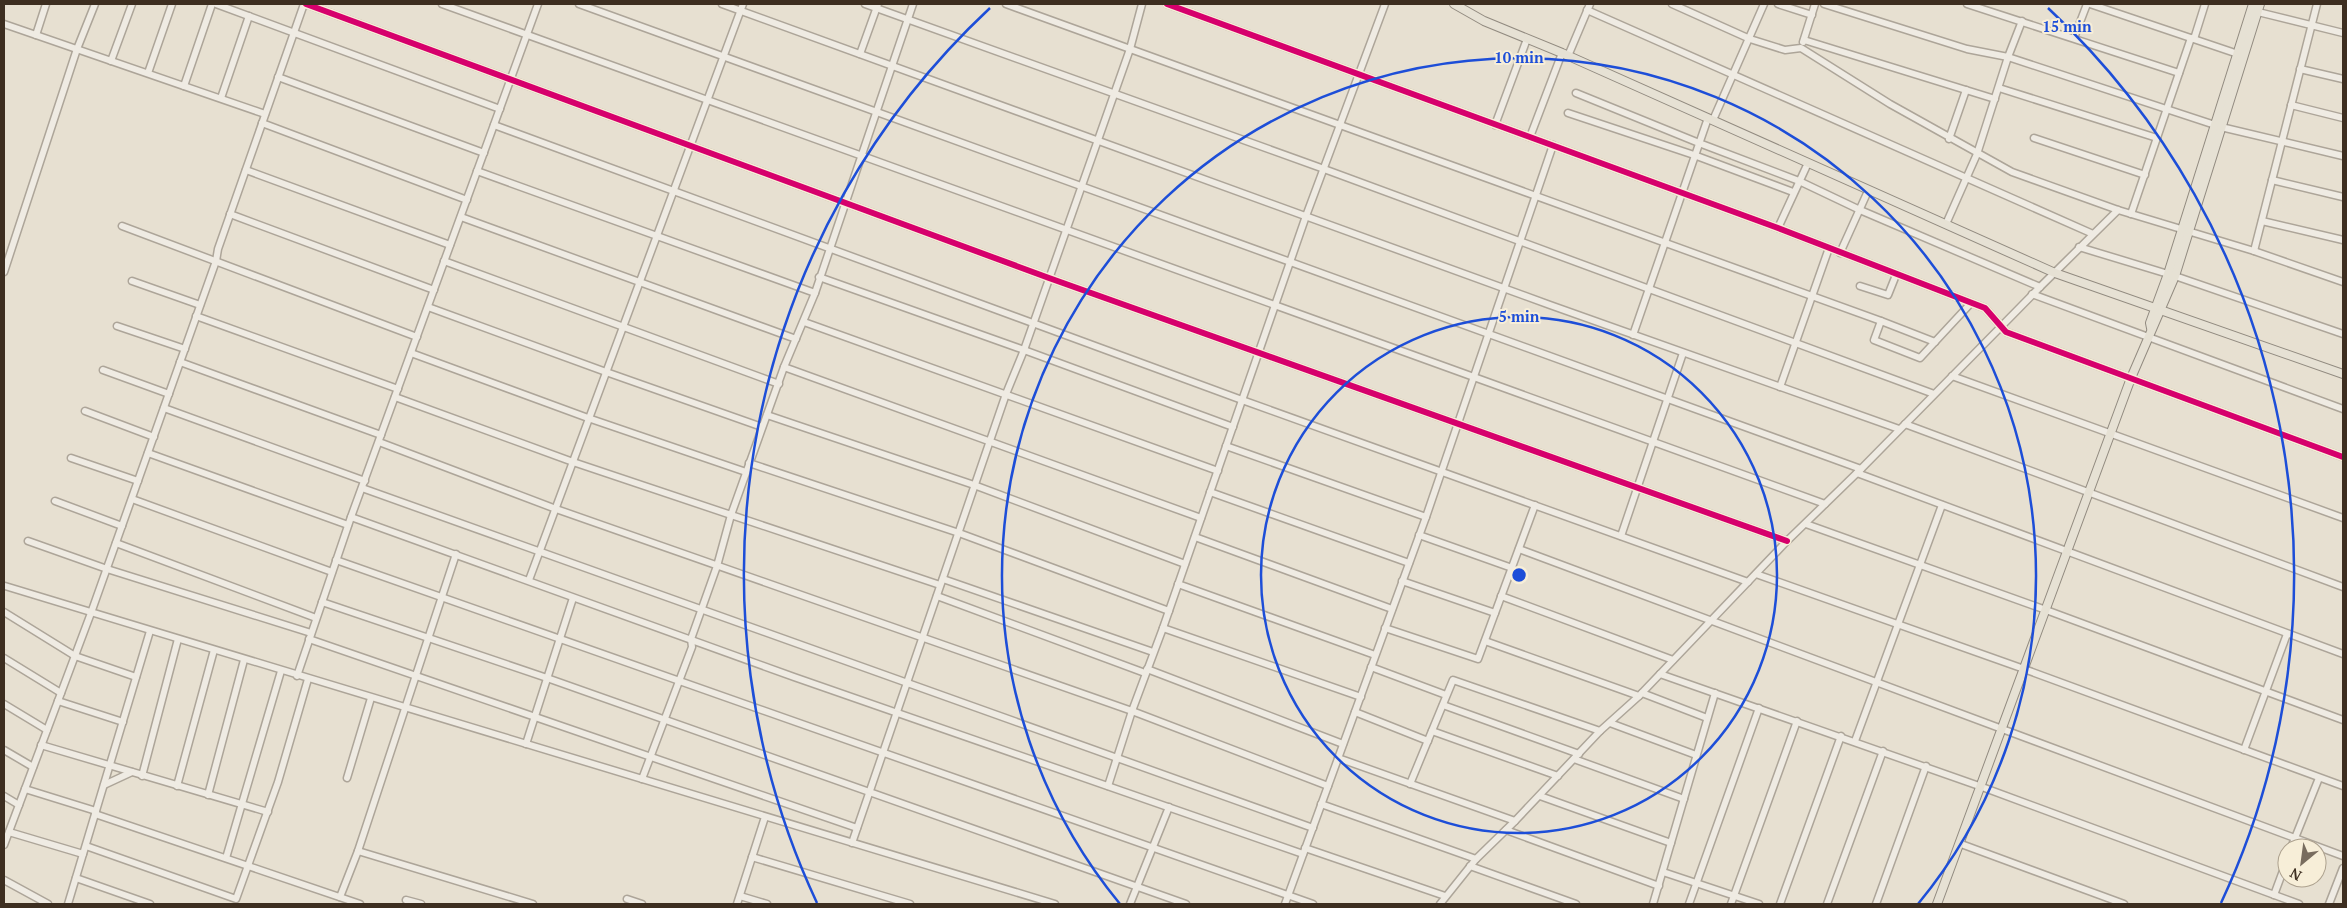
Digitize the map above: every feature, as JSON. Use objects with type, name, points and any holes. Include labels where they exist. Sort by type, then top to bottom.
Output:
[{"type":"main road","points":[[1454,4],[1484,21],[1710,119],[2054,273],[2159,308],[2343,374]]},
{"type":"main road","points":[[1939,904],[2110,434],[2151,329],[2150,323],[2159,308],[2172,275],[2253,4]]},
{"type":"main road","points":[[2218,126],[2259,8]]},
{"type":"street","points":[[36,35],[46,4]]},
{"type":"street","points":[[4,272],[77,50],[95,4]]},
{"type":"street","points":[[111,61],[132,4]]},
{"type":"street","points":[[148,74],[172,4]]},
{"type":"street","points":[[184,86],[212,4]]},
{"type":"street","points":[[216,4],[500,109]]},
{"type":"street","points":[[4,844],[107,569],[305,4],[845,204],[1787,542]]},
{"type":"street","points":[[442,4],[707,100],[860,158],[1275,307],[1474,376],[1825,504]]},
{"type":"street","points":[[297,676],[348,525],[477,171],[512,81],[538,4]]},
{"type":"street","points":[[579,4],[724,55],[1290,263],[1668,398],[1942,505],[2343,654]]},
{"type":"street","points":[[722,4],[742,7],[860,54],[1098,141],[1900,430]]},
{"type":"street","points":[[865,4],[878,6],[907,20],[1324,169],[1934,394]]},
{"type":"street","points":[[642,780],[692,647],[691,639],[718,566],[731,515],[749,463],[784,366],[815,293],[913,4]]},
{"type":"street","points":[[1006,4],[1536,195],[1935,342]]},
{"type":"street","points":[[852,843],[1006,394],[1034,323],[1130,49],[1142,4]]},
{"type":"street","points":[[1167,4],[1778,228],[1985,308],[2006,332],[2343,457]]},
{"type":"street","points":[[1108,786],[1132,711],[1169,611],[1306,216],[1357,74],[1385,4]]},
{"type":"street","points":[[1672,4],[1750,39],[1785,50],[1801,48],[1949,139],[2012,172],[2118,210],[2254,251],[2343,282]]},
{"type":"street","points":[[1633,335],[1694,155],[1750,39],[1764,4]]},
{"type":"street","points":[[1778,4],[1812,15]]},
{"type":"street","points":[[1801,48],[1815,4]]},
{"type":"street","points":[[1824,4],[1967,49],[2008,57],[2218,126],[2343,156]]},
{"type":"street","points":[[1967,4],[2179,73]]},
{"type":"street","points":[[2074,38],[2089,4],[2238,54]]},
{"type":"street","points":[[2131,214],[2179,73],[2205,4]]},
{"type":"street","points":[[2254,251],[2317,4]]},
{"type":"street","points":[[860,54],[878,6]]},
{"type":"street","points":[[529,580],[657,237],[672,191],[742,7]]},
{"type":"street","points":[[1530,137],[1565,55],[1589,7],[1732,76],[2093,234]]},
{"type":"street","points":[[2259,8],[2311,25],[2343,32]]},
{"type":"street","points":[[221,98],[250,16]]},
{"type":"street","points":[[1946,224],[1977,154],[2008,57],[2022,21]]},
{"type":"street","points":[[4,24],[265,114]]},
{"type":"street","points":[[1495,125],[1527,39]]},
{"type":"street","points":[[1804,40],[1996,99]]},
{"type":"street","points":[[2300,69],[2343,79]]},
{"type":"street","points":[[278,77],[484,153]]},
{"type":"street","points":[[1999,88],[2157,138]]},
{"type":"street","points":[[1949,139],[1966,90]]},
{"type":"street","points":[[1576,93],[1799,181],[1860,210],[2040,287]]},
{"type":"street","points":[[2291,105],[2343,118]]},
{"type":"street","points":[[1568,113],[1694,155],[1793,192]]},
{"type":"street","points":[[262,123],[467,200]]},
{"type":"street","points":[[494,125],[1242,400],[1748,582]]},
{"type":"street","points":[[2034,138],[2144,175]]},
{"type":"street","points":[[1285,904],[1426,517],[1440,470],[1553,145]]},
{"type":"street","points":[[1778,228],[1808,163]]},
{"type":"street","points":[[246,170],[450,245]]},
{"type":"street","points":[[477,171],[815,293]]},
{"type":"street","points":[[2272,180],[2343,197]]},
{"type":"street","points":[[1840,253],[1868,191]]},
{"type":"street","points":[[1440,904],[1476,859],[1540,796],[1600,731],[1640,695],[1787,542],[1900,430],[2032,294],[2118,210]]},
{"type":"street","points":[[230,214],[434,290]]},
{"type":"street","points":[[461,216],[796,339]]},
{"type":"street","points":[[2262,220],[2343,240]]},
{"type":"street","points":[[122,226],[417,337]]},
{"type":"street","points":[[1780,387],[1829,248]]},
{"type":"street","points":[[2080,248],[2172,275],[2343,334]]},
{"type":"street","points":[[444,261],[778,384]]},
{"type":"street","points":[[1860,286],[1888,295],[1896,275]]},
{"type":"street","points":[[819,277],[1233,427]]},
{"type":"street","points":[[132,281],[200,305]]},
{"type":"street","points":[[2032,294],[2343,409]]},
{"type":"street","points":[[1881,321],[1874,340],[1920,358],[1971,303]]},
{"type":"street","points":[[428,306],[762,427]]},
{"type":"street","points":[[196,316],[398,389]]},
{"type":"street","points":[[804,322],[1218,471]]},
{"type":"street","points":[[116,326],[185,349]]},
{"type":"street","points":[[411,353],[588,418],[746,472]]},
{"type":"street","points":[[1621,536],[1683,353]]},
{"type":"street","points":[[180,362],[380,438],[556,509],[1132,711],[1328,786]]},
{"type":"street","points":[[784,366],[1201,518]]},
{"type":"street","points":[[103,370],[169,394]]},
{"type":"street","points":[[1952,376],[2343,518]]},
{"type":"street","points":[[395,397],[573,462],[1153,652]]},
{"type":"street","points":[[164,408],[540,552],[1313,828]]},
{"type":"street","points":[[85,411],[154,437]]},
{"type":"street","points":[[767,415],[974,486],[1185,564]]},
{"type":"street","points":[[1905,424],[2343,587]]},
{"type":"street","points":[[1226,446],[1426,517]]},
{"type":"street","points":[[148,453],[348,525]]},
{"type":"street","points":[[71,458],[138,481]]},
{"type":"street","points":[[749,463],[959,533],[1169,611]]},
{"type":"street","points":[[1210,492],[1409,562]]},
{"type":"street","points":[[132,499],[332,572]]},
{"type":"street","points":[[55,501],[122,526]]},
{"type":"street","points":[[1385,628],[1478,659],[1535,505]]},
{"type":"street","points":[[1855,741],[1942,505]]},
{"type":"street","points":[[351,517],[897,713],[1169,807],[1445,896]]},
{"type":"street","points":[[1806,524],[2046,610],[2343,720]]},
{"type":"street","points":[[1419,534],[1512,568]]},
{"type":"street","points":[[1194,537],[1392,609]]},
{"type":"street","points":[[28,541],[310,636],[414,676],[858,828]]},
{"type":"street","points":[[116,543],[316,618]]},
{"type":"street","points":[[1519,549],[1876,684],[2295,838],[2319,778]]},
{"type":"street","points":[[340,897],[358,851],[414,676],[456,554]]},
{"type":"street","points":[[336,560],[1152,849],[1313,904]]},
{"type":"street","points":[[1756,574],[2024,669],[2343,786]]},
{"type":"street","points":[[1402,581],[1495,614]]},
{"type":"street","points":[[1178,584],[1375,655]]},
{"type":"street","points":[[5,586],[280,671],[1054,904]]},
{"type":"street","points":[[936,596],[1343,744]]},
{"type":"street","points":[[1501,596],[1673,660]]},
{"type":"street","points":[[526,744],[573,598]]},
{"type":"street","points":[[322,602],[665,719],[1186,904]]},
{"type":"street","points":[[4,612],[75,656],[136,677]]},
{"type":"street","points":[[1163,628],[1361,697]]},
{"type":"street","points":[[68,904],[150,631]]},
{"type":"street","points":[[2244,750],[2287,634]]},
{"type":"street","points":[[142,776],[178,639]]},
{"type":"street","points":[[1485,641],[1707,718]]},
{"type":"street","points":[[177,786],[214,650]]},
{"type":"street","points":[[4,658],[61,693]]},
{"type":"street","points":[[208,795],[244,660]]},
{"type":"street","points":[[1371,667],[1446,695]]},
{"type":"street","points":[[226,858],[280,671]]},
{"type":"street","points":[[1660,674],[1926,766],[2299,904]]},
{"type":"street","points":[[86,846],[235,902],[268,812],[308,679]]},
{"type":"street","points":[[1410,784],[1452,680],[1600,731]]},
{"type":"street","points":[[1653,904],[1715,692]]},
{"type":"street","points":[[347,778],[371,698]]},
{"type":"street","points":[[58,701],[123,722]]},
{"type":"street","points":[[4,704],[47,730]]},
{"type":"street","points":[[1443,705],[1684,799]]},
{"type":"street","points":[[1689,904],[1759,708]]},
{"type":"street","points":[[1355,712],[1428,741]]},
{"type":"street","points":[[1731,904],[1797,721]]},
{"type":"street","points":[[1610,723],[1696,755]]},
{"type":"street","points":[[1432,731],[1558,776]]},
{"type":"street","points":[[1780,904],[1841,736]]},
{"type":"street","points":[[41,745],[268,812]]},
{"type":"street","points":[[4,750],[33,767]]},
{"type":"street","points":[[1827,904],[1883,751]]},
{"type":"street","points":[[1338,758],[1515,821]]},
{"type":"street","points":[[1876,904],[1926,766]]},
{"type":"street","points":[[104,785],[132,772]]},
{"type":"street","points":[[25,789],[360,904]]},
{"type":"street","points":[[4,796],[19,805]]},
{"type":"street","points":[[1540,796],[1671,843]]},
{"type":"street","points":[[1321,804],[1476,859]]},
{"type":"street","points":[[1130,904],[1169,807]]},
{"type":"street","points":[[737,904],[765,817]]},
{"type":"street","points":[[1506,830],[1658,886]]},
{"type":"street","points":[[9,832],[83,854]]},
{"type":"street","points":[[1961,844],[2124,904]]},
{"type":"street","points":[[2327,850],[2343,856]]},
{"type":"street","points":[[358,851],[533,904]]},
{"type":"street","points":[[752,857],[910,904]]},
{"type":"street","points":[[1470,866],[1576,904]]},
{"type":"street","points":[[2329,904],[2343,868]]},
{"type":"street","points":[[1663,872],[1758,904]]},
{"type":"street","points":[[76,878],[150,904]]},
{"type":"street","points":[[4,880],[48,904]]},
{"type":"street","points":[[2274,894],[2277,886]]},
{"type":"street","points":[[740,896],[768,904]]},
{"type":"street","points":[[627,899],[642,904]]},
{"type":"street","points":[[406,900],[421,904]]},
{"type":"cycle path","points":[[306,4],[1049,278],[1787,541]]},
{"type":"cycle path","points":[[1167,4],[1778,228],[1985,308],[2006,332],[2343,457]]}]
